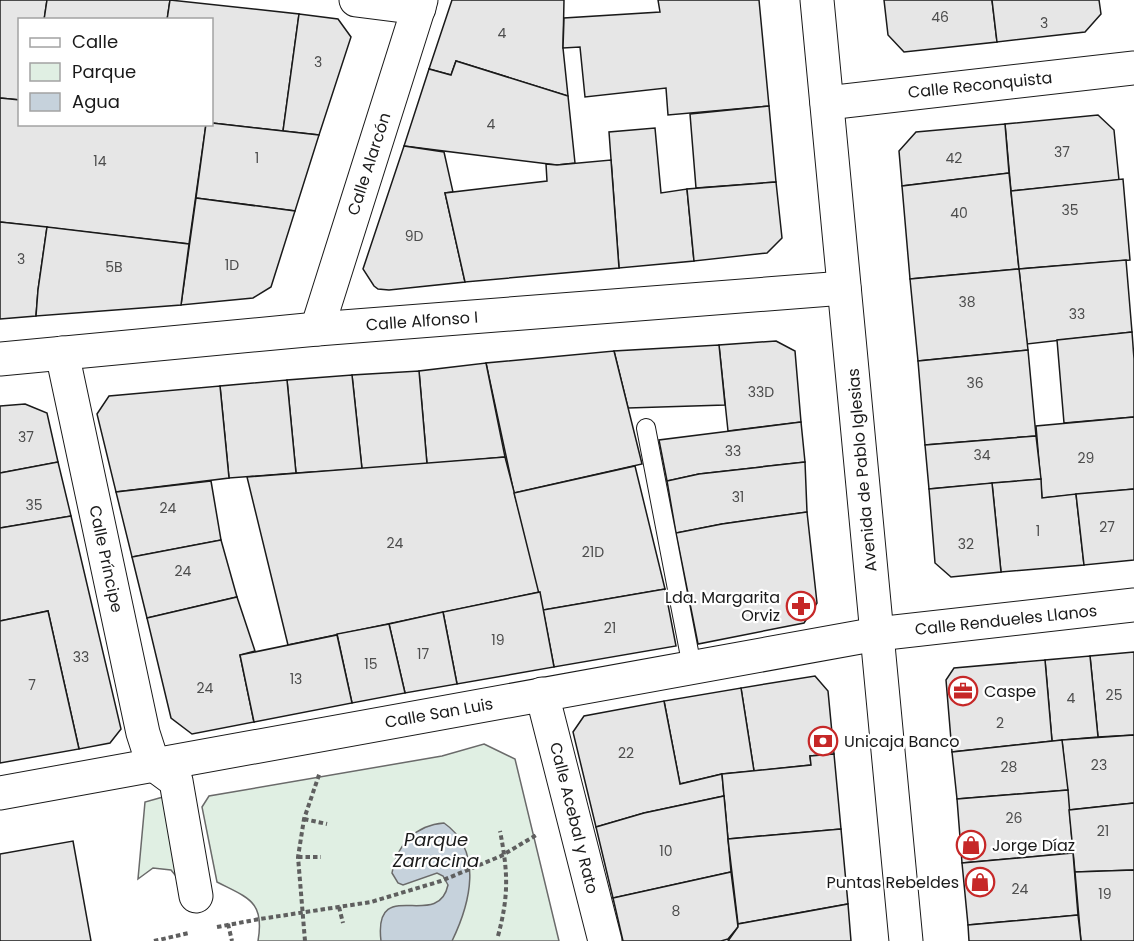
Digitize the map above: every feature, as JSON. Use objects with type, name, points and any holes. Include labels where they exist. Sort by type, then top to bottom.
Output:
[{"type":"street","points":[[356,0],[420,4]]},
{"type":"street","name":"Avenida de Pablo Iglesias","points":[[817,0],[906,941]]},
{"type":"street","name":"Calle Alarcón","points":[[317,329],[420,4]]},
{"type":"street","name":"Calle Reconquista","points":[[827,103],[1134,68]]},
{"type":"street","name":"Calle Alfonso I","points":[[0,358],[317,329],[844,288]]},
{"type":"street","name":"Calle Príncipe","points":[[62,353],[143,733],[153,764]]},
{"type":"street","name":"Calle Rendueles Llanos","points":[[877,634],[1134,605]]},
{"type":"street","name":"Calle San Luis","points":[[0,793],[877,634]]},
{"type":"street","name":"Calle Acebal y Rato","points":[[542,694],[605,941]]},
{"type":"street","points":[[153,764],[176,781],[196,896]]},
{"type":"lane","points":[[646,428],[692,667]]},
{"type":"path","points":[[305,941],[298,856],[304,819],[322,766]]},
{"type":"path","points":[[304,819],[327,824]]},
{"type":"path","points":[[498,936],[507,896],[507,874],[500,831]]},
{"type":"path","points":[[206,930],[371,902],[477,866],[504,854],[541,832]]},
{"type":"path","points":[[298,856],[321,857]]},
{"type":"path","points":[[339,907],[343,923]]},
{"type":"path","points":[[154,941],[195,932]]},
{"type":"green space","points":[[484,744],[515,759],[559,941],[258,941],[259,917],[252,903],[217,882],[202,807],[209,796],[442,756]]},
{"type":"green space","points":[[163,797],[185,887],[171,870],[153,868],[138,879],[145,802]]},
{"type":"water","name":"Parque Zarracina","points":[[444,823],[457,835],[465,848],[469,863],[468,895],[452,941],[381,941],[381,921],[387,911],[396,906],[432,904],[442,898],[448,885],[443,876],[437,873],[403,885],[398,883],[392,873],[398,854],[409,838],[425,828]]},
{"type":"building","points":[[0,0],[47,0],[44,18],[18,18],[18,100],[0,98]]},
{"type":"building","points":[[47,0],[170,0],[167,18],[44,18]]},
{"type":"building","points":[[170,0],[299,14],[283,131],[213,123],[213,18],[167,18]]},
{"type":"building","points":[[452,0],[564,0],[563,48],[568,96],[456,61],[451,75],[429,69]]},
{"type":"building","points":[[658,0],[759,0],[769,106],[668,115],[666,88],[585,97],[580,47],[563,48],[564,18],[660,12]]},
{"type":"building","points":[[884,0],[992,0],[997,42],[904,52],[888,35]]},
{"type":"building","points":[[992,0],[1099,0],[1101,14],[1085,32],[997,42]]},
{"type":"building","points":[[299,14],[338,19],[351,37],[319,135],[283,131]]},
{"type":"building","points":[[456,61],[568,96],[575,163],[557,165],[404,146],[429,69],[451,75]]},
{"type":"building","points":[[0,98],[18,100],[18,126],[206,126],[189,244],[0,222]]},
{"type":"building","points":[[769,106],[776,182],[696,188],[690,114]]},
{"type":"building","points":[[1098,115],[1114,130],[1119,180],[1011,191],[1005,124]]},
{"type":"building","points":[[213,123],[319,135],[295,211],[196,198],[206,126],[213,126]]},
{"type":"building","points":[[1005,124],[1009,173],[902,186],[899,151],[916,132]]},
{"type":"building","points":[[655,128],[661,193],[687,189],[694,261],[619,268],[609,132]]},
{"type":"building","points":[[404,146],[444,152],[453,192],[445,193],[465,282],[389,290],[378,289],[363,269]]},
{"type":"building","points":[[611,160],[619,268],[465,282],[445,193],[547,181],[546,164]]},
{"type":"building","points":[[1009,173],[1019,269],[910,279],[902,186]]},
{"type":"building","points":[[1123,179],[1130,260],[1019,269],[1011,191]]},
{"type":"building","points":[[776,182],[782,238],[767,253],[694,261],[687,189]]},
{"type":"building","points":[[196,198],[295,211],[271,287],[253,298],[181,305]]},
{"type":"building","points":[[0,222],[47,227],[36,316],[0,319]]},
{"type":"building","points":[[47,227],[189,244],[181,305],[36,316]]},
{"type":"building","points":[[1126,260],[1132,332],[1027,344],[1019,269]]},
{"type":"building","points":[[1019,269],[1028,350],[918,361],[910,279]]},
{"type":"building","points":[[1132,332],[1134,417],[1064,423],[1057,340]]},
{"type":"building","points":[[776,341],[795,351],[801,422],[728,431],[719,345]]},
{"type":"building","points":[[719,345],[725,405],[628,408],[614,351]]},
{"type":"building","points":[[1028,350],[1036,436],[925,445],[918,361]]},
{"type":"building","points":[[614,351],[642,464],[514,493],[486,363]]},
{"type":"building","points":[[486,363],[505,457],[427,464],[419,371]]},
{"type":"building","points":[[419,371],[427,464],[362,469],[352,375]]},
{"type":"building","points":[[352,375],[362,469],[296,473],[287,380]]},
{"type":"building","points":[[287,380],[296,473],[229,478],[220,386]]},
{"type":"building","points":[[220,386],[229,478],[116,492],[97,414],[109,396]]},
{"type":"building","points":[[25,404],[47,413],[58,462],[0,473],[0,406]]},
{"type":"building","points":[[1134,417],[1134,489],[1042,498],[1036,426]]},
{"type":"building","points":[[801,422],[805,462],[699,474],[667,481],[659,440]]},
{"type":"building","points":[[1036,436],[1041,479],[929,489],[925,445]]},
{"type":"building","points":[[505,457],[540,592],[288,645],[247,477]]},
{"type":"building","points":[[58,462],[71,516],[0,528],[0,473]]},
{"type":"building","points":[[805,462],[807,512],[676,533],[667,481],[699,474]]},
{"type":"building","points":[[635,466],[665,589],[543,610],[514,493]]},
{"type":"building","points":[[1041,479],[1042,498],[1076,494],[1084,565],[1001,572],[992,483]]},
{"type":"building","points":[[211,481],[221,540],[132,557],[116,492]]},
{"type":"building","points":[[992,483],[1001,572],[951,577],[935,563],[929,489]]},
{"type":"building","points":[[1134,489],[1134,560],[1084,565],[1076,494]]},
{"type":"building","points":[[807,512],[817,603],[804,623],[698,644],[676,533]]},
{"type":"building","points":[[71,516],[121,729],[110,743],[79,749],[48,611],[0,621],[0,528]]},
{"type":"building","points":[[221,540],[237,597],[147,618],[132,557]]},
{"type":"building","points":[[665,589],[676,646],[554,667],[543,610]]},
{"type":"building","points":[[540,592],[554,667],[457,684],[443,612]]},
{"type":"building","points":[[237,597],[255,651],[240,655],[254,722],[192,734],[171,718],[147,618]]},
{"type":"building","points":[[48,611],[79,749],[0,763],[0,621]]},
{"type":"building","points":[[443,612],[457,684],[405,693],[389,624]]},
{"type":"building","points":[[389,624],[405,693],[352,703],[337,634]]},
{"type":"building","points":[[337,635],[352,703],[254,722],[240,655]]},
{"type":"building","points":[[1134,652],[1134,735],[1098,737],[1090,656]]},
{"type":"building","points":[[1090,656],[1098,737],[1052,741],[1045,660]]},
{"type":"building","points":[[1045,660],[1052,741],[952,752],[946,680],[954,668]]},
{"type":"building","points":[[815,676],[828,691],[834,754],[810,756],[811,765],[754,771],[741,688]]},
{"type":"building","points":[[741,688],[754,771],[722,774],[680,784],[664,701]]},
{"type":"building","points":[[664,701],[680,784],[722,774],[724,796],[644,813],[596,827],[573,732],[584,716]]},
{"type":"building","points":[[1134,735],[1134,803],[1069,810],[1062,740]]},
{"type":"building","points":[[1062,740],[1068,790],[957,799],[952,752]]},
{"type":"building","points":[[834,754],[841,829],[728,839],[722,774],[811,765],[810,756]]},
{"type":"building","points":[[1068,790],[1073,853],[962,863],[957,799]]},
{"type":"building","points":[[724,796],[731,872],[613,898],[596,827],[644,813]]},
{"type":"building","points":[[1134,803],[1134,870],[1075,872],[1069,810]]},
{"type":"building","points":[[841,829],[848,904],[738,924],[728,839]]},
{"type":"building","points":[[73,841],[91,941],[0,941],[0,854]]},
{"type":"building","points":[[1073,853],[1078,915],[968,925],[962,863]]},
{"type":"building","points":[[1134,870],[1134,941],[1081,941],[1075,872]]},
{"type":"building","points":[[731,872],[738,927],[728,939],[721,941],[623,941],[613,898]]},
{"type":"building","points":[[848,904],[851,941],[728,941],[738,924]]},
{"type":"building","points":[[1078,915],[1081,941],[969,941],[968,925]]},
{"type":"place","name":"Lda. Margarita Orviz","points":[[801,606]]},
{"type":"place","name":"Caspe","points":[[963,691]]},
{"type":"place","name":"Unicaja Banco","points":[[823,741]]},
{"type":"place","name":"Jorge Díaz","points":[[971,845]]},
{"type":"place","name":"Puntas Rebeldes","points":[[980,882]]}]
